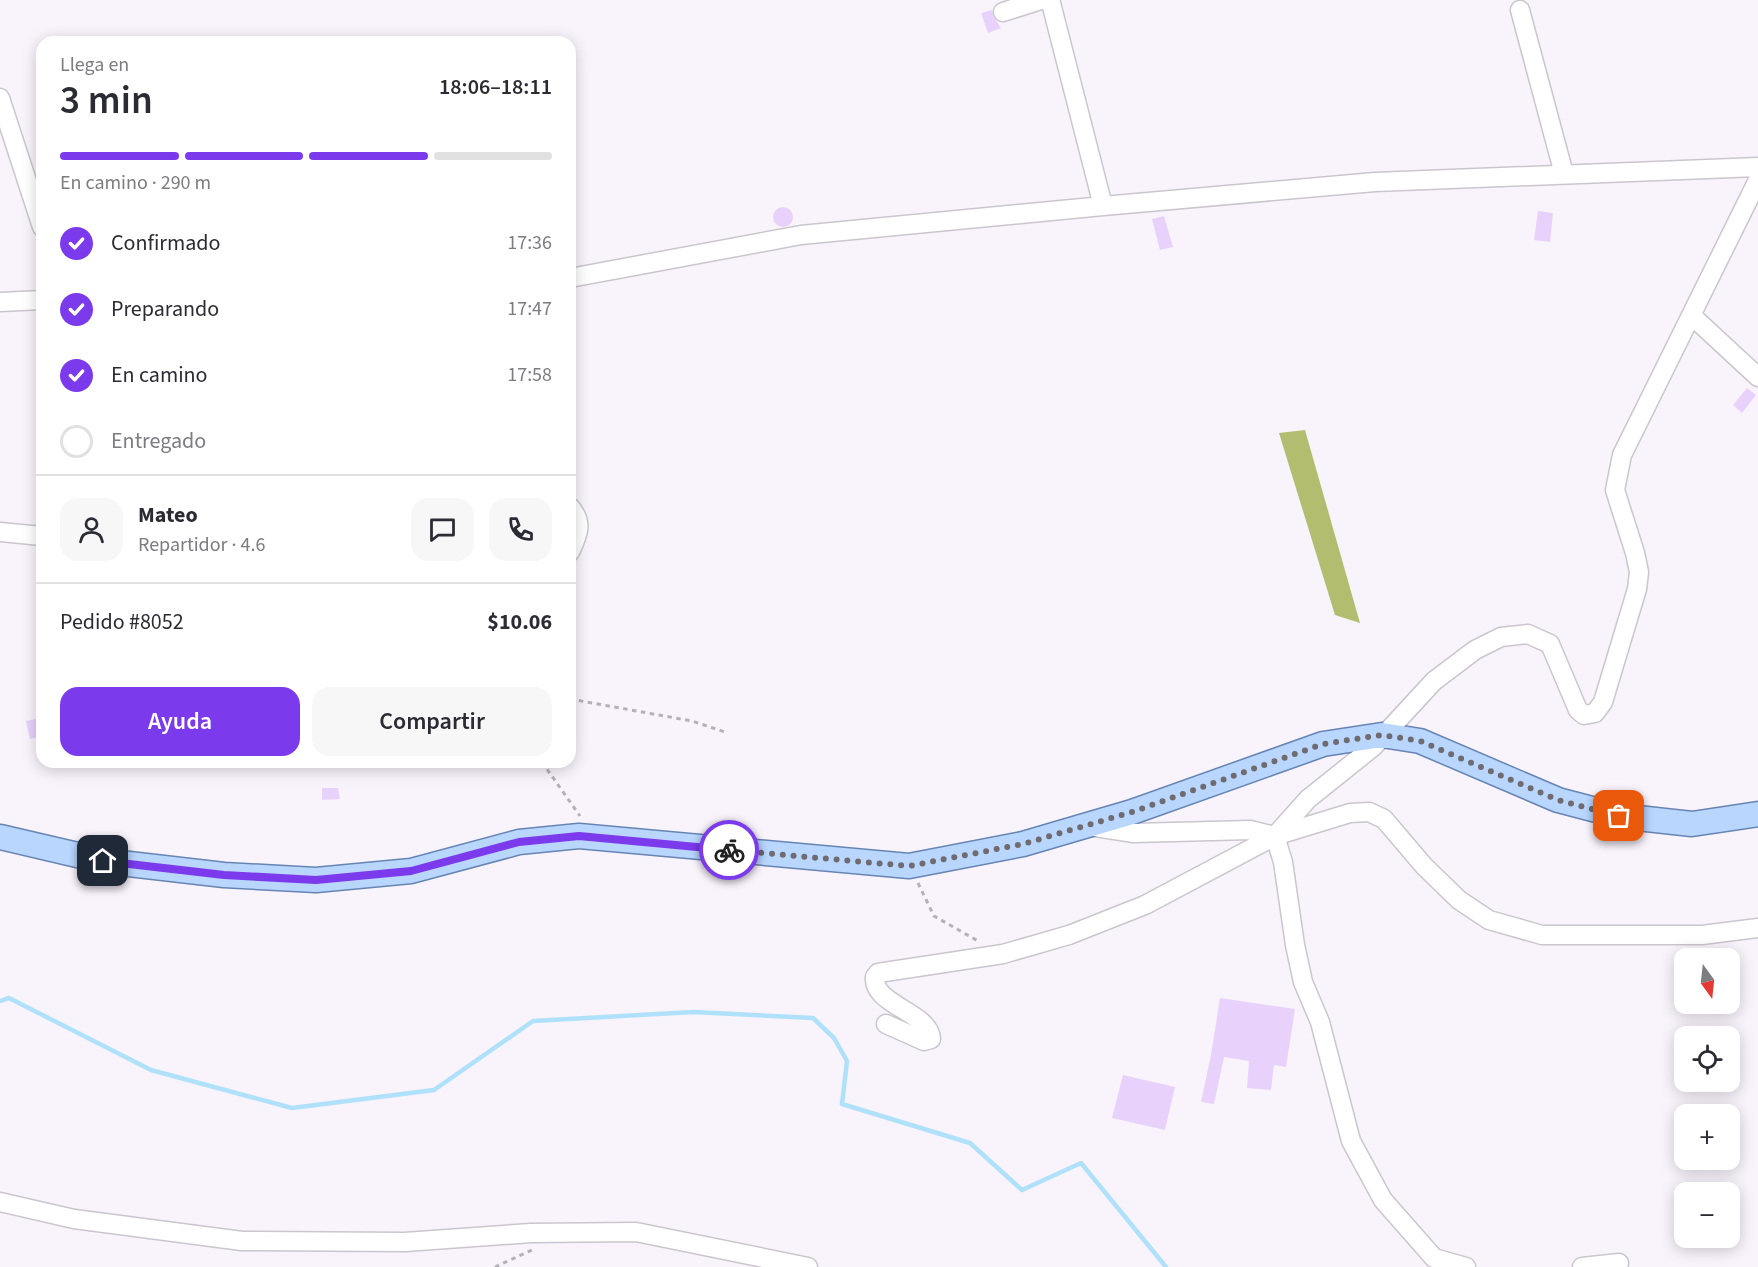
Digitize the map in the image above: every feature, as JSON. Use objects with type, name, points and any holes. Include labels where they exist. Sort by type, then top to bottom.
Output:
[{"type":"main road","points":[[0,837],[103,861],[224,875],[316,880],[411,871],[519,842],[579,836],[909,866],[1023,844],[1196,790],[1323,744],[1382,735],[1420,741],[1558,800],[1619,816],[1692,824],[1758,814]]},
{"type":"street","points":[[1004,12],[1043,0],[1051,3],[1103,206]]},
{"type":"street","points":[[1520,10],[1564,174]]},
{"type":"street","points":[[0,98],[36,208]]},
{"type":"street","points":[[576,277],[801,235],[1103,206],[1375,182],[1758,167]]},
{"type":"street","points":[[1275,836],[1308,799],[1372,747],[1434,681],[1475,650],[1501,637],[1528,634],[1550,644],[1578,710],[1584,715],[1594,713],[1603,702],[1637,589],[1639,572],[1615,490],[1622,454],[1758,180]]},
{"type":"street","points":[[0,302],[36,300]]},
{"type":"street","points":[[1691,315],[1758,377]]},
{"type":"street","points":[[576,514],[580,528],[576,538]]},
{"type":"street","points":[[0,532],[36,535]]},
{"type":"street","points":[[886,1024],[924,1041],[931,1039],[928,1029],[921,1022],[892,1003],[876,987],[874,977],[879,973],[1003,954],[1069,935],[1145,905],[1275,836],[1350,813],[1369,812],[1384,819],[1424,866],[1459,900],[1489,920],[1542,935],[1702,935],[1758,928]]},
{"type":"street","points":[[1086,826],[1134,832],[1250,830],[1275,836]]},
{"type":"street","points":[[1275,836],[1283,862],[1293,935],[1303,982],[1320,1022],[1351,1141],[1383,1200],[1434,1258],[1466,1267]]},
{"type":"street","points":[[0,1202],[74,1219],[242,1241],[405,1242],[531,1233],[636,1232],[808,1267]]},
{"type":"street","points":[[1582,1267],[1619,1263]]},
{"type":"path","points":[[576,700],[692,721],[725,732]]},
{"type":"path","points":[[546,768],[594,838]]},
{"type":"path","points":[[909,866],[934,916],[1003,954]]},
{"type":"green space","points":[[1305,430],[1360,623],[1335,615],[1279,433]]},
{"type":"building","points":[[992,10],[1001,28],[988,33],[981,13]]},
{"type":"building","points":[[783,207],[790,210],[793,217],[790,224],[783,227],[776,224],[773,217],[776,210]]},
{"type":"building","points":[[1538,211],[1553,213],[1550,242],[1534,240]]},
{"type":"building","points":[[1164,216],[1173,247],[1160,250],[1152,219]]},
{"type":"building","points":[[1747,388],[1756,395],[1742,413],[1733,405]]},
{"type":"building","points":[[36,719],[36,738],[30,739],[26,721]]},
{"type":"building","points":[[322,788],[338,788],[340,799],[322,800]]},
{"type":"building","points":[[1220,998],[1295,1009],[1286,1067],[1274,1065],[1271,1090],[1247,1088],[1249,1061],[1224,1057],[1214,1104],[1201,1102]]},
{"type":"building","points":[[1123,1075],[1175,1087],[1165,1130],[1112,1118]]},
{"type":"waterway","points":[[0,1001],[9,998],[151,1070],[292,1108],[434,1090],[533,1021],[693,1012],[813,1018],[834,1038],[847,1061],[842,1104],[970,1143],[1022,1190],[1081,1163],[1166,1267]]},
{"type":"way so far","points":[[729,850],[909,866],[1023,844],[1132,812],[1323,744],[1382,735],[1420,741],[1558,800],[1619,816]]},
{"type":"route","points":[[103,861],[224,875],[316,880],[411,871],[519,842],[579,836],[729,850]]}]
